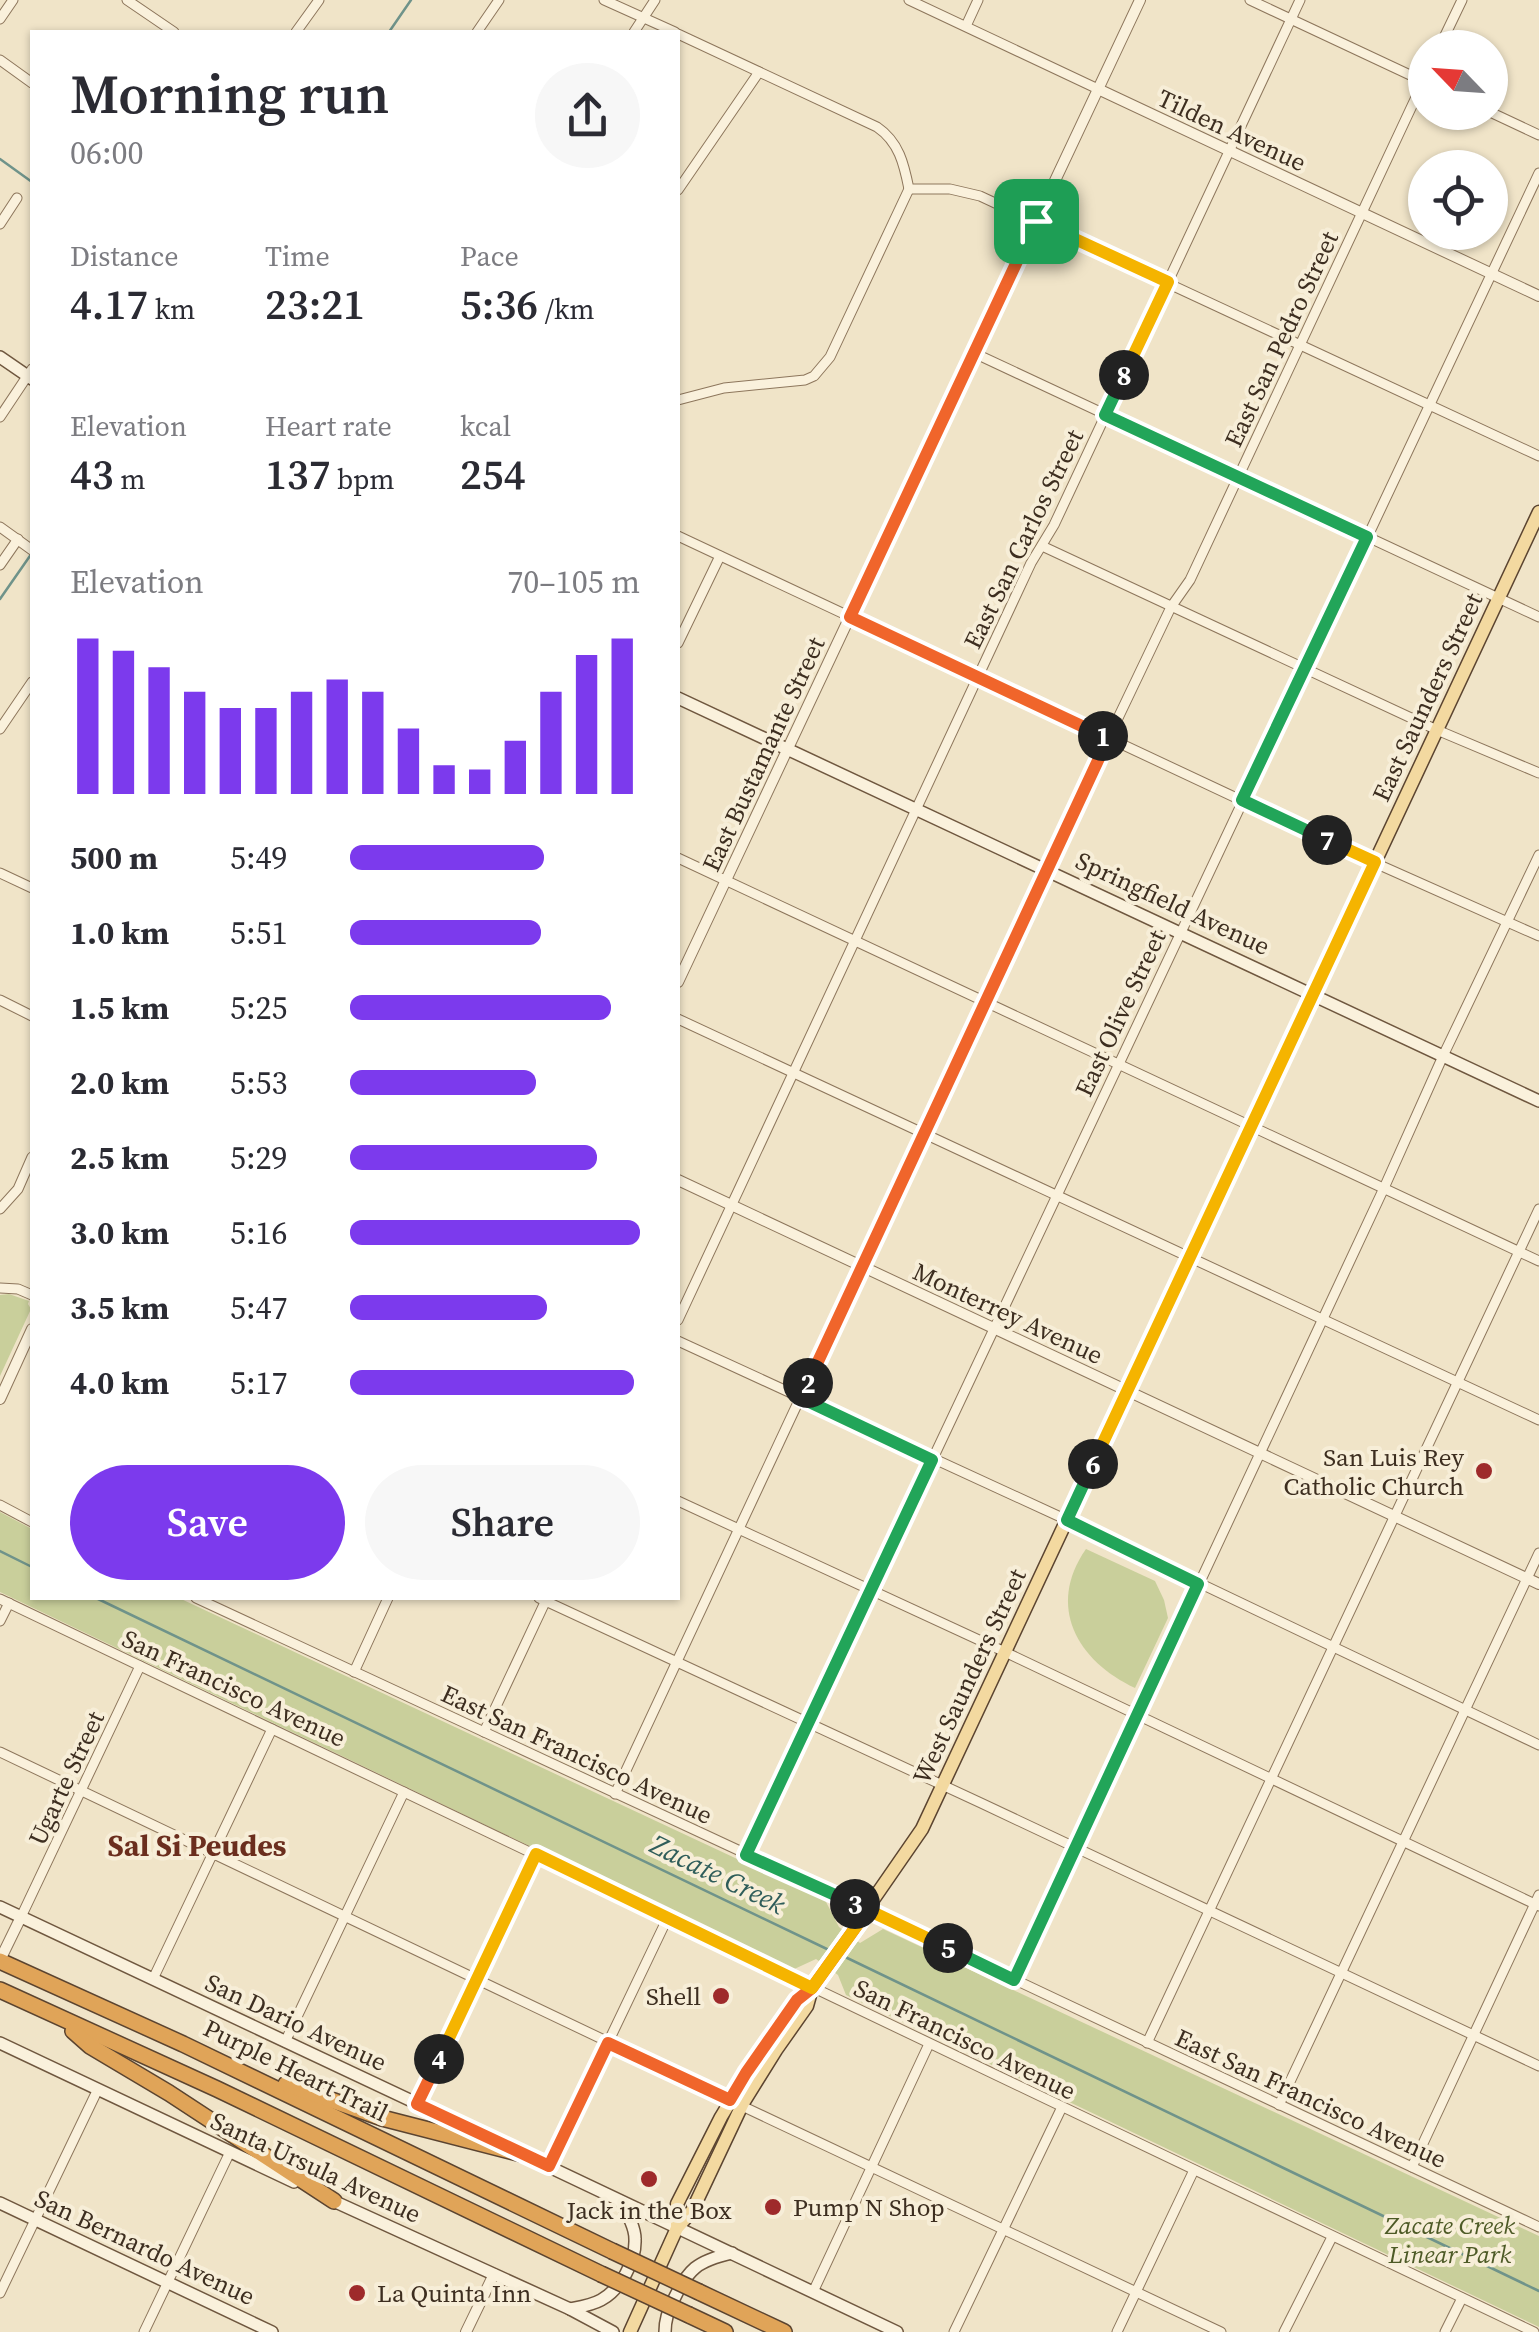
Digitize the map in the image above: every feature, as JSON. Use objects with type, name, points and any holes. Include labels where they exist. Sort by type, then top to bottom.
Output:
[{"type":"highway","name":"Purple Heart Trail","points":[[0,1960],[784,2332]]},
{"type":"highway","name":"Purple Heart Trail","points":[[0,1990],[217,2089],[725,2332]]},
{"type":"highway","points":[[59,2018],[90,2046],[334,2201]]},
{"type":"highway","points":[[183,2044],[382,2118],[526,2156]]},
{"type":"main road","points":[[0,356],[30,374]]},
{"type":"main road","name":"East Saunders Street","points":[[1128,1391],[1539,512]]},
{"type":"main road","name":"Springfield Avenue","points":[[680,699],[1539,1101]]},
{"type":"main road","name":"West Saunders Street","points":[[630,2332],[677,2228],[692,2211],[736,2103],[807,2006],[812,1988],[910,1848],[943,1786],[1128,1391]]},
{"type":"main road","name":"San Dario Avenue","points":[[0,1907],[897,2332]]},
{"type":"main road","name":"Santa Ursula Avenue","points":[[0,2043],[613,2332]]},
{"type":"main road","points":[[570,2310],[602,2300],[622,2280],[636,2238],[620,2201]]},
{"type":"main road","name":"San Bernardo Avenue","points":[[0,2203],[272,2332]]},
{"type":"main road","points":[[665,2332],[667,2314],[690,2272],[704,2261],[732,2253]]},
{"type":"street","points":[[0,18],[12,0]]},
{"type":"street","points":[[127,0],[171,30]]},
{"type":"street","points":[[297,30],[319,0]]},
{"type":"street","points":[[478,30],[499,0]]},
{"type":"street","points":[[604,0],[670,30]]},
{"type":"street","points":[[635,30],[656,0]]},
{"type":"street","name":"Tilden Avenue","points":[[909,0],[1539,296]]},
{"type":"street","points":[[966,26],[978,0]]},
{"type":"street","name":"East Bustamante Street","points":[[680,978],[1140,0]]},
{"type":"street","points":[[1250,0],[1408,72]]},
{"type":"street","name":"East San Carlos Street","points":[[680,1316],[1031,563],[1054,525],[1300,0]]},
{"type":"street","points":[[1448,30],[1462,0]]},
{"type":"street","points":[[680,35],[886,133],[902,158],[909,189],[830,356],[814,376],[724,388],[680,399]]},
{"type":"street","points":[[0,60],[30,82]]},
{"type":"street","points":[[680,187],[760,72]]},
{"type":"street","name":"East San Pedro Street","points":[[615,1794],[1046,870],[1171,607],[1190,580],[1408,116]]},
{"type":"street","points":[[1508,121],[1539,136]]},
{"type":"street","name":"East Olive Street","points":[[746,1855],[1539,173]]},
{"type":"street","points":[[909,189],[967,191],[1539,456]]},
{"type":"street","points":[[0,224],[18,198]]},
{"type":"street","points":[[974,353],[1539,618]]},
{"type":"street","points":[[0,417],[30,376]]},
{"type":"street","points":[[0,527],[25,544],[0,565]]},
{"type":"street","points":[[680,537],[1539,936]]},
{"type":"street","points":[[1042,546],[1437,730],[1539,773]]},
{"type":"street","points":[[680,639],[720,556]]},
{"type":"street","points":[[0,729],[30,685]]},
{"type":"street","points":[[1014,1980],[1539,856]]},
{"type":"street","points":[[680,859],[1539,1261]]},
{"type":"street","points":[[0,873],[30,887]]},
{"type":"street","points":[[0,1000],[30,1015]]},
{"type":"street","points":[[680,1020],[1539,1420]]},
{"type":"street","points":[[0,1209],[18,1189],[30,1162]]},
{"type":"street","name":"Monterrey Avenue","points":[[680,1181],[1539,1584]]},
{"type":"street","points":[[1147,2042],[1539,1210]]},
{"type":"street","points":[[0,1288],[30,1294]]},
{"type":"street","points":[[0,1399],[30,1333]]},
{"type":"street","points":[[680,1341],[1539,1745]]},
{"type":"street","points":[[680,1503],[1538,1902],[1412,2168]]},
{"type":"street","points":[[0,1505],[30,1521]]},
{"type":"street","points":[[1279,2105],[1539,1553]]},
{"type":"street","name":"East San Francisco Avenue","points":[[200,1600],[1539,2227]]},
{"type":"street","points":[[223,1610],[228,1600]]},
{"type":"street","points":[[354,1672],[387,1600]]},
{"type":"street","points":[[484,1732],[543,1600]]},
{"type":"street","points":[[548,1600],[1539,2066]]},
{"type":"street","points":[[0,1621],[4,1601]]},
{"type":"street","name":"San Francisco Avenue","points":[[4,1601],[1534,2332]]},
{"type":"street","name":"Ugarte Street","points":[[0,1960],[140,1666]]},
{"type":"street","points":[[153,1980],[272,1729]]},
{"type":"street","points":[[0,1752],[1221,2332]]},
{"type":"street","points":[[285,2042],[404,1792]]},
{"type":"street","points":[[417,2104],[536,1854]]},
{"type":"street","points":[[549,2166],[668,1918]]},
{"type":"street","points":[[813,2292],[929,2044]]},
{"type":"street","points":[[0,2293],[98,2089]]},
{"type":"street","points":[[954,2332],[1062,2107]]},
{"type":"street","points":[[144,2332],[230,2152]]},
{"type":"street","points":[[1117,2332],[1194,2170]]},
{"type":"street","points":[[1284,2332],[1332,2236]]},
{"type":"street","points":[[466,2332],[494,2274]]},
{"type":"street","points":[[1445,2332],[1462,2298]]},
{"type":"green space","points":[[0,1295],[29,1301],[30,1311],[0,1376]]},
{"type":"green space","name":"Zacate Creek Linear Park","points":[[0,1512],[30,1528],[30,1600],[183,1600],[825,1900],[839,1927],[860,1943],[883,1929],[1539,2236],[1539,2327],[846,1995],[838,1975],[816,1959],[790,1971],[0,1592]]},
{"type":"green space","points":[[1086,1549],[1155,1581],[1164,1600],[1168,1618],[1135,1688],[1097,1663],[1074,1630],[1069,1591],[1074,1570]]},
{"type":"waterway","points":[[390,30],[411,0]]},
{"type":"waterway","name":"Zacate Creek","points":[[0,159],[30,181]]},
{"type":"waterway","name":"Zacate Creek","points":[[0,599],[30,556]]},
{"type":"waterway","name":"Zacate Creek","points":[[0,1551],[30,1566]]},
{"type":"waterway","name":"Zacate Creek","points":[[100,1600],[829,1950]]},
{"type":"waterway","name":"Zacate Creek","points":[[841,1955],[1539,2291]]},
{"type":"place","name":"San Luis Rey Catholic Church","points":[[1484,1471]]},
{"type":"place","name":"Shell","points":[[721,1996]]},
{"type":"place","name":"Jack in the Box","points":[[649,2179]]},
{"type":"place","name":"Pump N Shop","points":[[773,2207]]},
{"type":"place","name":"La Quinta Inn","points":[[357,2293]]},
{"type":"district","name":"Sal Si Peudes","points":[[197,1846]]},
{"type":"route","points":[[1036,221],[850,617],[1108,739],[801,1398],[932,1460],[746,1855],[868,1910],[812,1988],[797,2000],[730,2100],[608,2043],[549,2166],[417,2104],[536,1854],[812,1988],[827,1967],[868,1910],[1014,1980],[1198,1584],[1067,1520],[1375,862],[1242,800],[1367,537],[1105,415],[1168,282],[1036,221]]}]
